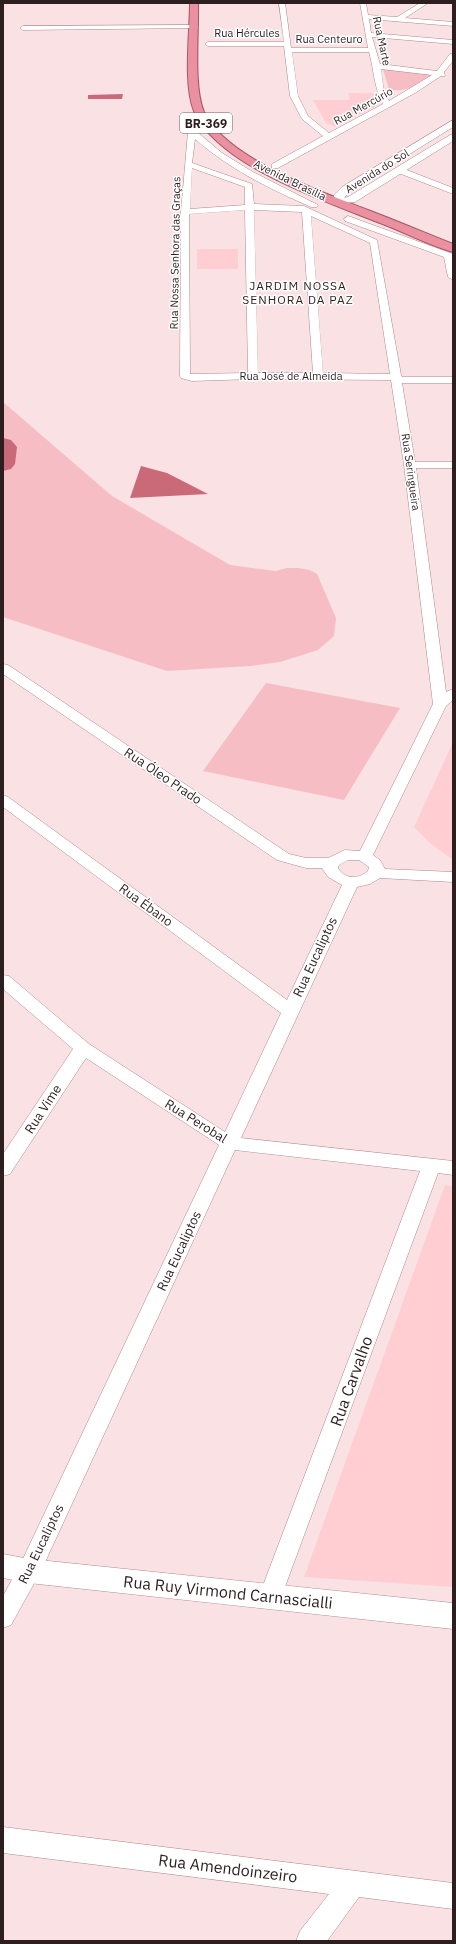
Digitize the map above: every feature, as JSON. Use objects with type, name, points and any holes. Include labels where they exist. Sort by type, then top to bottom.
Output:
[{"type":"highway","name":"Avenida Brasília","points":[[194,3],[195,92],[199,112],[207,124],[220,138],[250,161],[284,179],[337,203],[351,204],[453,240]]},
{"type":"highway","name":"Avenida Brasília","points":[[235,138],[275,166],[337,203]]},
{"type":"highway","points":[[302,200],[337,203]]},
{"type":"highway","name":"Avenida Brasília","points":[[351,204],[451,254]]},
{"type":"street","points":[[282,3],[294,96],[305,117],[329,137]]},
{"type":"street","name":"Rua Marte","points":[[363,3],[371,50],[377,66],[379,89],[387,105]]},
{"type":"street","points":[[399,19],[424,3]]},
{"type":"street","points":[[366,17],[453,24]]},
{"type":"street","points":[[23,28],[194,27]]},
{"type":"street","points":[[368,35],[453,42]]},
{"type":"street","name":"Rua Hércules","points":[[208,44],[287,47]]},
{"type":"street","name":"Rua Centeuro","points":[[287,47],[371,50]]},
{"type":"street","name":"Rua Mercúrio","points":[[275,166],[412,91],[439,74],[453,56]]},
{"type":"street","points":[[377,66],[453,75]]},
{"type":"street","points":[[379,89],[412,91]]},
{"type":"street","name":"Rua Nossa Senhora das Graças","points":[[186,376],[185,212],[192,132],[199,112]]},
{"type":"street","name":"Avenida do Sol","points":[[337,203],[403,155],[453,123]]},
{"type":"street","name":"Avenida Brasília","points":[[192,132],[205,144],[226,159],[302,200]]},
{"type":"street","name":"Avenida do Sol","points":[[351,204],[399,170],[453,137]]},
{"type":"street","points":[[403,155],[419,158]]},
{"type":"street","points":[[188,164],[249,186],[253,376]]},
{"type":"street","points":[[399,170],[453,191]]},
{"type":"street","name":"Avenida Brasília","points":[[337,203],[362,224],[451,254]]},
{"type":"street","name":"Rua Seringueira","points":[[351,204],[353,217],[362,224],[374,242],[410,465],[440,704]]},
{"type":"street","points":[[185,212],[250,207],[301,208],[374,242]]},
{"type":"street","points":[[306,211],[318,376]]},
{"type":"street","points":[[451,254],[453,277]]},
{"type":"street","name":"Rua José de Almeida","points":[[186,376],[192,378],[318,376],[453,380]]},
{"type":"street","points":[[410,465],[453,465]]},
{"type":"street","name":"Rua Óleo Prado","points":[[3,668],[283,857],[306,863],[331,863]]},
{"type":"street","points":[[365,856],[440,704],[453,693]]},
{"type":"street","name":"Rua Ébano","points":[[3,800],[290,1011]]},
{"type":"street","points":[[376,873],[377,867],[373,861],[365,856],[345,855],[337,858],[331,863],[330,868],[336,877],[351,882],[366,880],[376,873],[453,877]]},
{"type":"street","name":"Rua Eucaliptos","points":[[3,1618],[16,1568],[229,1143],[351,882]]},
{"type":"street","name":"Rua Perobal","points":[[3,980],[83,1048],[229,1143],[453,1168]]},
{"type":"street","name":"Rua Vime","points":[[3,1169],[83,1048]]},
{"type":"street","name":"Rua Carvalho","points":[[270,1596],[431,1166]]},
{"type":"street","name":"Rua Ruy Virmond Carnascialli","points":[[16,1568],[453,1616]]},
{"type":"street","name":"Rua Amendoinzeiro","points":[[3,1840],[453,1896]]},
{"type":"street","points":[[310,1941],[353,1884]]},
{"type":"shaded area","points":[[383,69],[434,74],[413,87],[395,90],[389,89]]},
{"type":"shaded area","points":[[348,93],[373,93],[376,106],[335,127],[326,123],[313,100],[350,100]]},
{"type":"shaded area","points":[[123,94],[122,99],[88,99],[88,95]]},
{"type":"shaded area","points":[[197,249],[238,249],[238,269],[197,269]]},
{"type":"shaded area","points":[[3,402],[112,496],[230,565],[276,571],[287,568],[298,568],[310,570],[317,574],[336,618],[334,636],[318,650],[280,662],[250,666],[167,671],[3,617]]},
{"type":"shaded area","points":[[141,466],[167,473],[208,494],[130,498]]},
{"type":"shaded area","points":[[266,683],[400,708],[344,800],[203,771]]},
{"type":"shaded area","points":[[453,742],[453,860],[431,844],[414,827]]},
{"type":"shaded area","points":[[445,1185],[453,1187],[453,1587],[304,1577]]},
{"type":"waterway","points":[[3,445],[6,447],[3,464]]},
{"type":"district","name":"JARDIM NOSSA SENHORA DA PAZ","points":[[298,292]]}]
